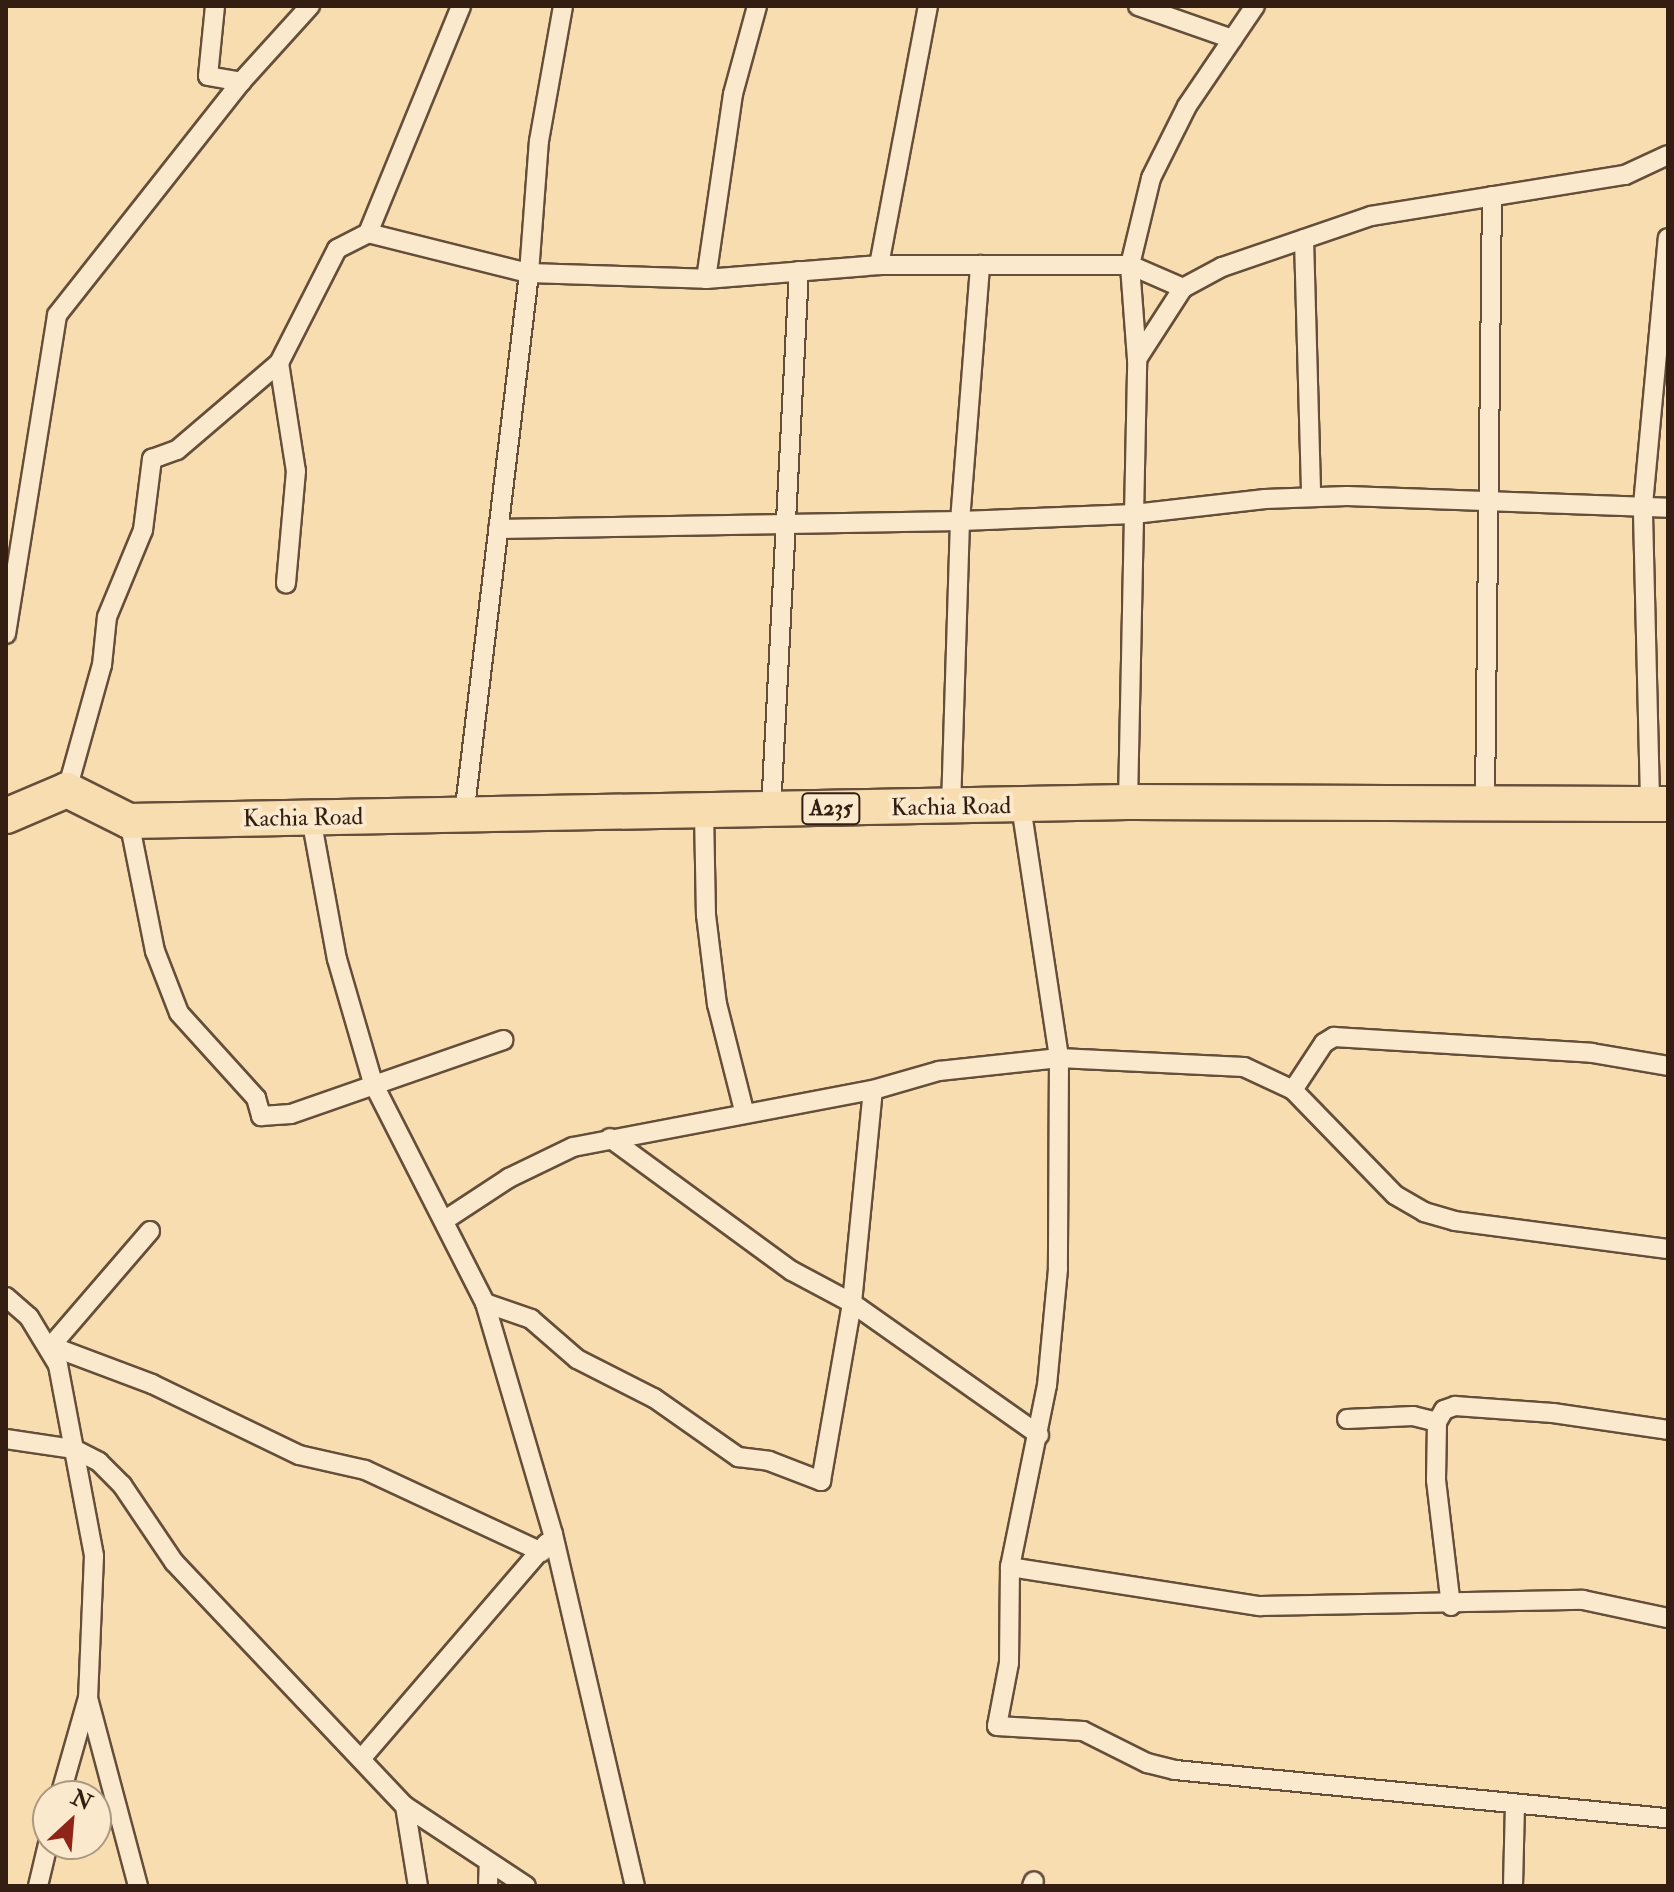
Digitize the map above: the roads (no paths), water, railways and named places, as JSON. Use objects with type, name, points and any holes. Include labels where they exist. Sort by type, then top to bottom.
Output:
[{"type":"highway","points":[[6,816],[67,790]]},
{"type":"highway","name":"Kachia Road","points":[[67,790],[129,821],[1128,802],[1659,802]]},
{"type":"street","points":[[215,6],[208,76],[241,82]]},
{"type":"street","points":[[6,634],[15,540],[57,315],[241,82],[310,6]]},
{"type":"street","points":[[67,790],[102,665],[107,617],[143,530],[152,459],[177,450],[279,363],[337,249],[368,233],[461,6]]},
{"type":"street","points":[[464,816],[529,273],[539,141],[563,6]]},
{"type":"street","points":[[706,279],[733,94],[757,6]]},
{"type":"street","points":[[879,265],[928,6]]},
{"type":"street","points":[[1138,6],[1232,39]]},
{"type":"street","points":[[1128,802],[1137,359],[1130,265],[1151,178],[1187,106],[1255,6]]},
{"type":"street","points":[[1137,359],[1183,288],[1222,267],[1371,216],[1625,175],[1668,155]]},
{"type":"street","points":[[1485,801],[1486,504],[1492,196]]},
{"type":"street","points":[[368,233],[529,273],[706,279],[879,265],[1130,265],[1183,288]]},
{"type":"street","points":[[1659,802],[1643,505],[1668,238]]},
{"type":"street","points":[[1304,239],[1311,497]]},
{"type":"street","points":[[951,807],[960,521],[980,265]]},
{"type":"street","points":[[771,810],[799,271]]},
{"type":"street","points":[[279,363],[296,471],[286,584]]},
{"type":"street","points":[[498,529],[786,527],[960,521],[1134,514],[1311,497],[1668,508]]},
{"type":"street","points":[[1021,806],[1059,1058],[1058,1269],[1039,1435],[1010,1567],[1009,1663],[997,1726],[1083,1731],[1147,1763],[1175,1770],[1668,1818]]},
{"type":"street","points":[[704,812],[706,915],[717,1004],[744,1111]]},
{"type":"street","points":[[311,818],[337,959],[373,1083],[485,1303],[553,1534],[635,1886]]},
{"type":"street","points":[[129,821],[155,951],[179,1013],[256,1098],[261,1116],[291,1114],[504,1040]]},
{"type":"street","points":[[1293,1090],[1324,1043],[1334,1037],[1592,1053],[1668,1066]]},
{"type":"street","points":[[445,1220],[509,1178],[573,1147],[744,1111],[873,1090],[939,1071],[1059,1058],[1244,1067],[1293,1090],[1395,1195],[1424,1212],[1455,1221],[1668,1249]]},
{"type":"street","points":[[485,1303],[531,1319],[565,1351],[654,1398],[738,1457],[769,1461],[821,1481],[852,1303],[873,1090]]},
{"type":"street","points":[[610,1138],[792,1271],[852,1303],[1039,1435]]},
{"type":"street","points":[[51,1346],[150,1231]]},
{"type":"street","points":[[6,1297],[51,1346],[152,1384],[299,1455],[365,1470],[542,1552]]},
{"type":"street","points":[[51,1346],[94,1556],[88,1698],[65,1780]]},
{"type":"street","points":[[1451,1606],[1436,1480],[1437,1422],[1444,1410],[1455,1406],[1668,1430]]},
{"type":"street","points":[[1347,1419],[1413,1416],[1437,1422]]},
{"type":"street","points":[[6,1439],[74,1449],[99,1462],[122,1485],[174,1562],[405,1806],[526,1886]]},
{"type":"street","points":[[361,1759],[542,1552],[553,1534]]},
{"type":"street","points":[[1010,1567],[1260,1606],[1451,1606],[1583,1600],[1668,1618]]},
{"type":"street","points":[[88,1698],[138,1886]]},
{"type":"street","points":[[1513,1886],[1515,1804]]},
{"type":"street","points":[[405,1806],[418,1886]]},
{"type":"street","points":[[38,1886],[44,1860]]},
{"type":"street","points":[[488,1886],[489,1863]]}]
